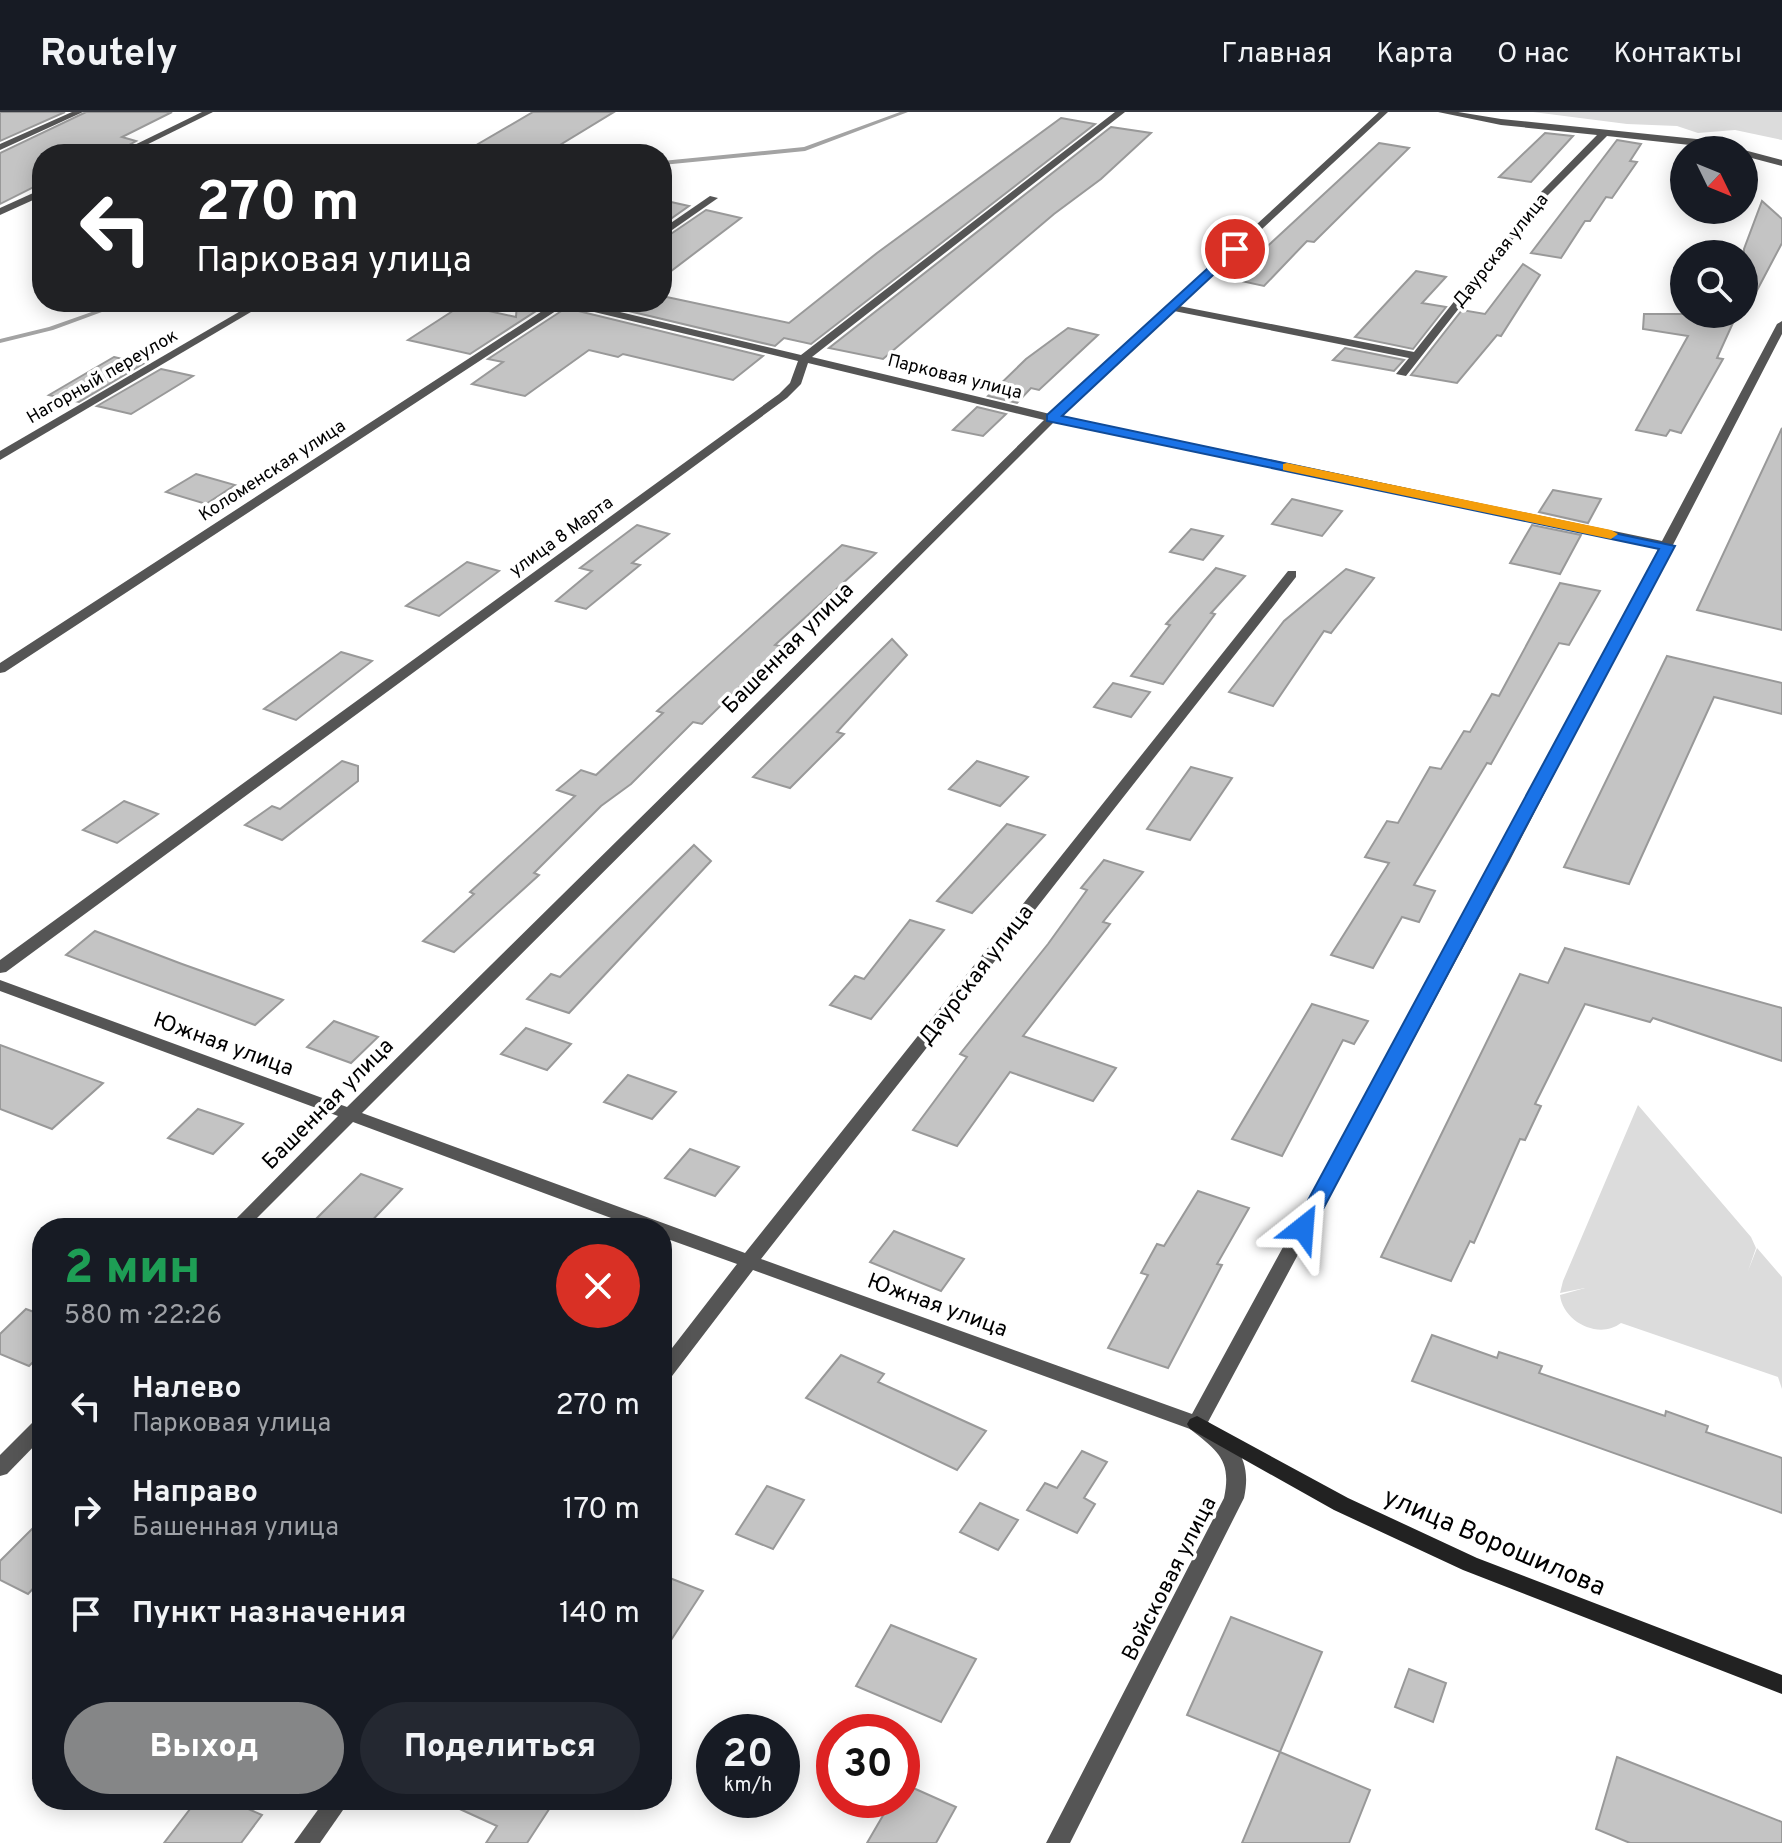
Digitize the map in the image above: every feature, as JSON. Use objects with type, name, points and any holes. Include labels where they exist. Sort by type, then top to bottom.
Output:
[{"type":"main road","name":"улица Ворошилова","points":[[1197,1424],[1341,1504],[1470,1564],[1782,1685]]},
{"type":"street","points":[[0,147],[79,112]]},
{"type":"street","points":[[142,144],[209,112]]},
{"type":"street","name":"улица 8 Марта","points":[[0,968],[783,396],[795,384],[804,358],[1121,112]]},
{"type":"street","name":"Башенная улица","points":[[246,1218],[1052,418],[1384,112]]},
{"type":"street","points":[[1442,112],[1490,121],[1670,139]]},
{"type":"street","name":"Даурская улица","points":[[1402,374],[1544,194],[1604,133]]},
{"type":"street","points":[[1758,157],[1782,163]]},
{"type":"street","points":[[0,212],[32,197]]},
{"type":"street","points":[[672,227],[713,198]]},
{"type":"street","points":[[1172,308],[1416,356]]},
{"type":"street","name":"Нагорный переулок","points":[[0,456],[246,312]]},
{"type":"street","name":"Коломенская улица","points":[[0,669],[549,312]]},
{"type":"street","name":"Парковая улица","points":[[607,312],[1052,418],[1668,546]]},
{"type":"street","points":[[1197,1424],[1668,546],[1782,324]]},
{"type":"street","name":"Даурская улица","points":[[672,1362],[748,1261],[1292,574]]},
{"type":"street","name":"Южная улица","points":[[0,985],[629,1218]]},
{"type":"street","name":"Южная улица","points":[[672,1234],[1197,1424]]},
{"type":"street","name":"Войсковая улица","points":[[1058,1843],[1234,1498],[1239,1480],[1231,1452],[1197,1424]]},
{"type":"street","points":[[0,1468],[32,1435]]},
{"type":"street","points":[[306,1843],[331,1810]]},
{"type":"shaded area","points":[[1533,112],[1782,112],[1782,140],[1735,130],[1698,133],[1677,126],[1627,124]]},
{"type":"shaded area","points":[[1638,1105],[1751,1237],[1756,1248],[1748,1271],[1757,1248],[1782,1277],[1782,1389],[1778,1377],[1621,1323],[1603,1330],[1583,1326],[1563,1305],[1560,1295],[1585,1288],[1560,1293]]},
{"type":"building","points":[[0,112],[65,112],[0,141]]},
{"type":"building","points":[[86,112],[172,112],[122,137],[136,141],[131,144],[32,144],[32,188],[0,204],[0,153]]},
{"type":"building","points":[[533,112],[614,112],[561,144],[478,144]]},
{"type":"building","points":[[1061,118],[1095,124],[811,344],[784,338],[775,346],[633,312],[672,312],[672,298],[789,323],[877,253]]},
{"type":"building","points":[[1111,127],[1151,133],[1101,179],[1054,214],[883,359],[829,348]]},
{"type":"building","points":[[1545,133],[1573,136],[1531,182],[1499,177]]},
{"type":"building","points":[[1617,140],[1641,144],[1630,161],[1637,162],[1612,198],[1606,197],[1590,221],[1585,221],[1561,258],[1531,253]]},
{"type":"building","points":[[1379,143],[1409,148],[1314,242],[1307,241],[1264,286],[1232,279]]},
{"type":"building","points":[[1762,201],[1782,219],[1782,243],[1758,288],[1758,240],[1747,240],[1753,224],[1758,224]]},
{"type":"building","points":[[672,202],[689,206],[672,218]]},
{"type":"building","points":[[706,210],[741,218],[672,270],[672,233]]},
{"type":"building","points":[[1523,264],[1540,275],[1501,336],[1497,335],[1457,383],[1411,375],[1462,310],[1485,314]]},
{"type":"building","points":[[1416,271],[1446,277],[1422,303],[1446,307],[1413,349],[1355,337]]},
{"type":"building","points":[[451,312],[494,312],[516,317],[516,312],[535,312],[470,354],[408,340]]},
{"type":"building","points":[[560,312],[582,312],[763,356],[733,380],[623,354],[618,357],[589,350],[525,396],[472,384],[503,362],[488,359]]},
{"type":"building","points":[[1644,314],[1670,314],[1670,328],[1731,328],[1717,358],[1723,359],[1681,433],[1670,430],[1666,436],[1636,430],[1688,336],[1643,329]]},
{"type":"building","points":[[1068,328],[1098,335],[1039,390],[1031,388],[1017,403],[988,396],[1026,359]]},
{"type":"building","points":[[1345,348],[1404,360],[1394,371],[1333,360]]},
{"type":"building","points":[[114,357],[143,364],[79,402],[49,395]]},
{"type":"building","points":[[161,369],[193,376],[131,414],[97,406]]},
{"type":"building","points":[[977,407],[1006,414],[983,436],[953,430]]},
{"type":"building","points":[[1782,428],[1782,630],[1697,610]]},
{"type":"building","points":[[196,474],[235,485],[206,504],[166,492]]},
{"type":"building","points":[[1553,490],[1601,499],[1588,523],[1539,512]]},
{"type":"building","points":[[1292,499],[1342,511],[1322,536],[1272,524]]},
{"type":"building","points":[[637,525],[669,534],[632,563],[640,565],[586,609],[556,601],[592,571],[580,568]]},
{"type":"building","points":[[1532,525],[1581,535],[1560,574],[1510,563]]},
{"type":"building","points":[[1191,529],[1223,536],[1203,560],[1170,552]]},
{"type":"building","points":[[842,545],[876,553],[775,645],[789,648],[767,670],[759,668],[702,724],[693,722],[631,784],[601,806],[534,873],[539,875],[454,952],[423,941],[474,894],[470,892],[575,796],[557,790],[581,770],[596,775],[663,713],[657,711]]},
{"type":"building","points":[[467,562],[499,571],[439,616],[406,606]]},
{"type":"building","points":[[1216,568],[1245,576],[1211,613],[1215,614],[1163,684],[1131,676],[1170,625],[1166,624]]},
{"type":"building","points":[[1346,569],[1374,578],[1331,633],[1324,631],[1273,706],[1229,692],[1284,621]]},
{"type":"building","points":[[1560,583],[1600,591],[1569,645],[1559,643],[1491,764],[1487,763],[1414,885],[1435,891],[1419,922],[1402,917],[1373,968],[1331,955],[1389,863],[1365,857],[1387,821],[1398,823],[1430,767],[1441,769],[1464,731],[1470,732],[1492,694],[1499,696]]},
{"type":"building","points":[[892,639],[907,655],[837,732],[844,734],[790,788],[753,777]]},
{"type":"building","points":[[341,652],[372,661],[296,720],[264,709]]},
{"type":"building","points":[[1667,656],[1782,683],[1782,714],[1714,697],[1629,884],[1564,867]]},
{"type":"building","points":[[1113,683],[1150,692],[1131,717],[1094,707]]},
{"type":"building","points":[[342,761],[358,766],[358,781],[282,840],[245,825],[272,806],[280,809]]},
{"type":"building","points":[[977,761],[1028,777],[1000,806],[949,789]]},
{"type":"building","points":[[1191,767],[1232,778],[1190,840],[1147,829]]},
{"type":"building","points":[[124,801],[158,814],[117,843],[83,830]]},
{"type":"building","points":[[1007,824],[1045,835],[972,913],[937,901]]},
{"type":"building","points":[[694,845],[711,861],[569,1013],[527,999],[551,974],[560,977]]},
{"type":"building","points":[[1104,860],[1143,872],[1103,922],[1110,924],[1023,1036],[1116,1068],[1093,1101],[1010,1072],[957,1146],[913,1130],[967,1057],[960,1054],[1048,944],[1087,890],[1081,888]]},
{"type":"building","points":[[910,920],[944,930],[871,1019],[830,1005],[855,976],[864,979]]},
{"type":"building","points":[[95,931],[283,1000],[255,1025],[66,955]]},
{"type":"building","points":[[1565,948],[1782,1008],[1782,1061],[1653,1018],[1650,1022],[1585,1004],[1535,1104],[1541,1106],[1525,1140],[1520,1139],[1474,1243],[1470,1241],[1451,1281],[1381,1257],[1520,974],[1548,983]]},
{"type":"building","points":[[1312,1004],[1368,1021],[1354,1044],[1343,1040],[1282,1156],[1232,1139]]},
{"type":"building","points":[[334,1021],[378,1037],[351,1063],[307,1047]]},
{"type":"building","points":[[526,1028],[571,1044],[547,1070],[501,1054]]},
{"type":"building","points":[[0,1045],[103,1083],[52,1129],[0,1109]]},
{"type":"building","points":[[628,1075],[676,1092],[652,1119],[604,1102]]},
{"type":"building","points":[[198,1109],[243,1124],[213,1154],[168,1138]]},
{"type":"building","points":[[690,1149],[739,1167],[715,1196],[665,1178]]},
{"type":"building","points":[[361,1174],[402,1189],[374,1218],[317,1218]]},
{"type":"building","points":[[1198,1191],[1249,1208],[1217,1264],[1222,1265],[1168,1368],[1108,1348],[1148,1275],[1141,1273],[1157,1244],[1164,1246]]},
{"type":"building","points":[[894,1231],[964,1259],[941,1291],[870,1262]]},
{"type":"building","points":[[26,1309],[32,1311],[32,1363],[29,1366],[0,1354],[0,1334]]},
{"type":"building","points":[[1432,1335],[1497,1358],[1499,1352],[1542,1366],[1539,1373],[1665,1416],[1666,1411],[1708,1426],[1706,1432],[1782,1458],[1782,1513],[1412,1381]]},
{"type":"building","points":[[841,1355],[884,1374],[878,1382],[986,1431],[957,1470],[806,1398]]},
{"type":"building","points":[[1082,1451],[1107,1462],[1084,1498],[1095,1504],[1077,1533],[1027,1510],[1045,1483],[1057,1488]]},
{"type":"building","points":[[767,1486],[804,1500],[773,1549],[736,1534]]},
{"type":"building","points":[[980,1503],[1018,1520],[998,1550],[960,1532]]},
{"type":"building","points":[[32,1529],[32,1590],[28,1594],[0,1580],[0,1561]]},
{"type":"building","points":[[672,1579],[703,1591],[672,1639]]},
{"type":"building","points":[[1231,1617],[1322,1652],[1280,1752],[1187,1715]]},
{"type":"building","points":[[891,1625],[976,1659],[941,1722],[856,1686]]},
{"type":"building","points":[[1409,1669],[1446,1683],[1433,1722],[1395,1707]]},
{"type":"building","points":[[1280,1752],[1370,1790],[1349,1843],[1242,1843]]},
{"type":"building","points":[[1617,1757],[1782,1822],[1782,1843],[1630,1843],[1596,1829]]},
{"type":"building","points":[[920,1791],[956,1807],[936,1843],[867,1843],[882,1818],[920,1818]]},
{"type":"building","points":[[189,1810],[251,1810],[262,1815],[241,1843],[164,1843]]},
{"type":"building","points":[[462,1810],[548,1810],[527,1843],[486,1843],[497,1826]]},
{"type":"waterway","points":[[672,162],[805,149],[905,112]]},
{"type":"waterway","points":[[0,341],[51,329],[98,312]]},
{"type":"slow traffic","points":[[1287,467],[1611,534]]},
{"type":"route","points":[[1235,249],[1052,418],[1668,546],[1303,1228]]}]
